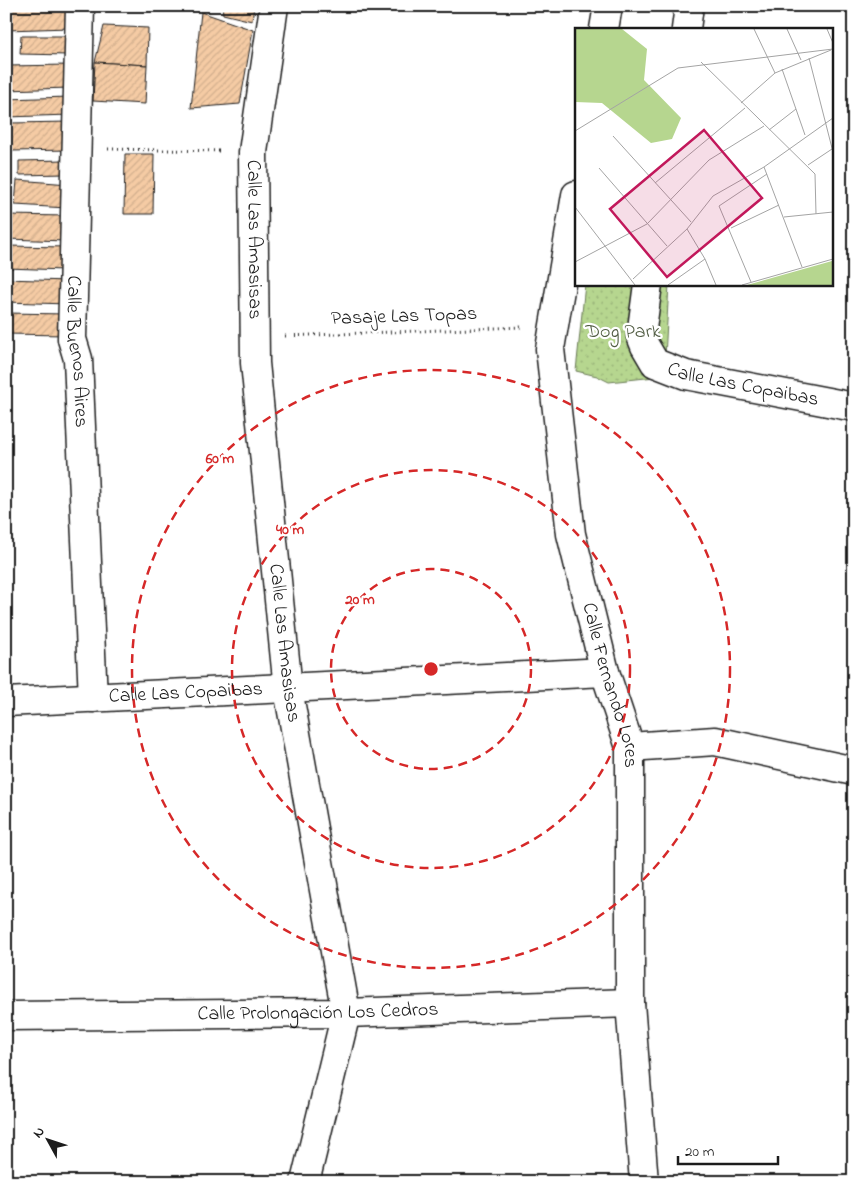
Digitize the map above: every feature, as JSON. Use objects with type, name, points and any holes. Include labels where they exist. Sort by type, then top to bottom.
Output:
[{"type":"street","name":"Calle Buenos Aires","points":[[80,6],[72,339],[78,360],[93,698]]},
{"type":"street","name":"Calle Las Amasisas","points":[[274,6],[253,152],[255,363],[288,689],[346,1013],[305,1182]]},
{"type":"street","points":[[604,28],[608,6]]},
{"type":"street","points":[[686,28],[689,6]]},
{"type":"street","name":"Calle Fernando Lores","points":[[575,201],[550,349],[570,534],[605,672],[630,747],[630,1003],[644,1182]]},
{"type":"street","name":"Calle Las Copaibas","points":[[648,285],[641,336],[655,363],[686,375],[854,407]]},
{"type":"street","name":"Calle Las Copaibas","points":[[6,702],[605,672]]},
{"type":"street","points":[[630,747],[715,741],[854,772]]},
{"type":"street","name":"Calle Prolongación Los Cedros","points":[[6,1016],[346,1013],[630,1003]]},
{"type":"path","points":[[77,148],[253,152]]},
{"type":"path","name":"Pasaje Las Topas","points":[[255,337],[554,326]]},
{"type":"green space","name":"Dog Park","points":[[585,285],[669,285],[664,376],[609,382],[597,376],[576,371]]},
{"type":"building","points":[[6,6],[69,6],[69,28],[6,30]]},
{"type":"building","points":[[222,6],[254,6],[252,21],[223,14]]},
{"type":"building","points":[[201,12],[253,30],[240,104],[191,108]]},
{"type":"building","points":[[104,26],[148,28],[147,65],[95,62]]},
{"type":"building","points":[[21,36],[69,36],[69,55],[20,54]]},
{"type":"building","points":[[95,62],[147,65],[145,104],[93,101]]},
{"type":"building","points":[[69,65],[69,88],[6,90],[6,66]]},
{"type":"building","points":[[69,97],[70,115],[6,117],[6,99]]},
{"type":"building","points":[[70,122],[70,150],[11,151],[11,123]]},
{"type":"building","points":[[125,154],[154,154],[153,214],[124,214]]},
{"type":"building","points":[[65,160],[65,174],[19,175],[19,161]]},
{"type":"building","points":[[17,180],[69,184],[67,208],[15,205]]},
{"type":"building","points":[[6,215],[67,216],[66,241],[6,239]]},
{"type":"building","points":[[7,246],[66,247],[65,270],[6,268]]},
{"type":"building","points":[[6,279],[68,281],[67,304],[6,302]]},
{"type":"building","points":[[6,313],[66,314],[65,335],[6,334]]}]
